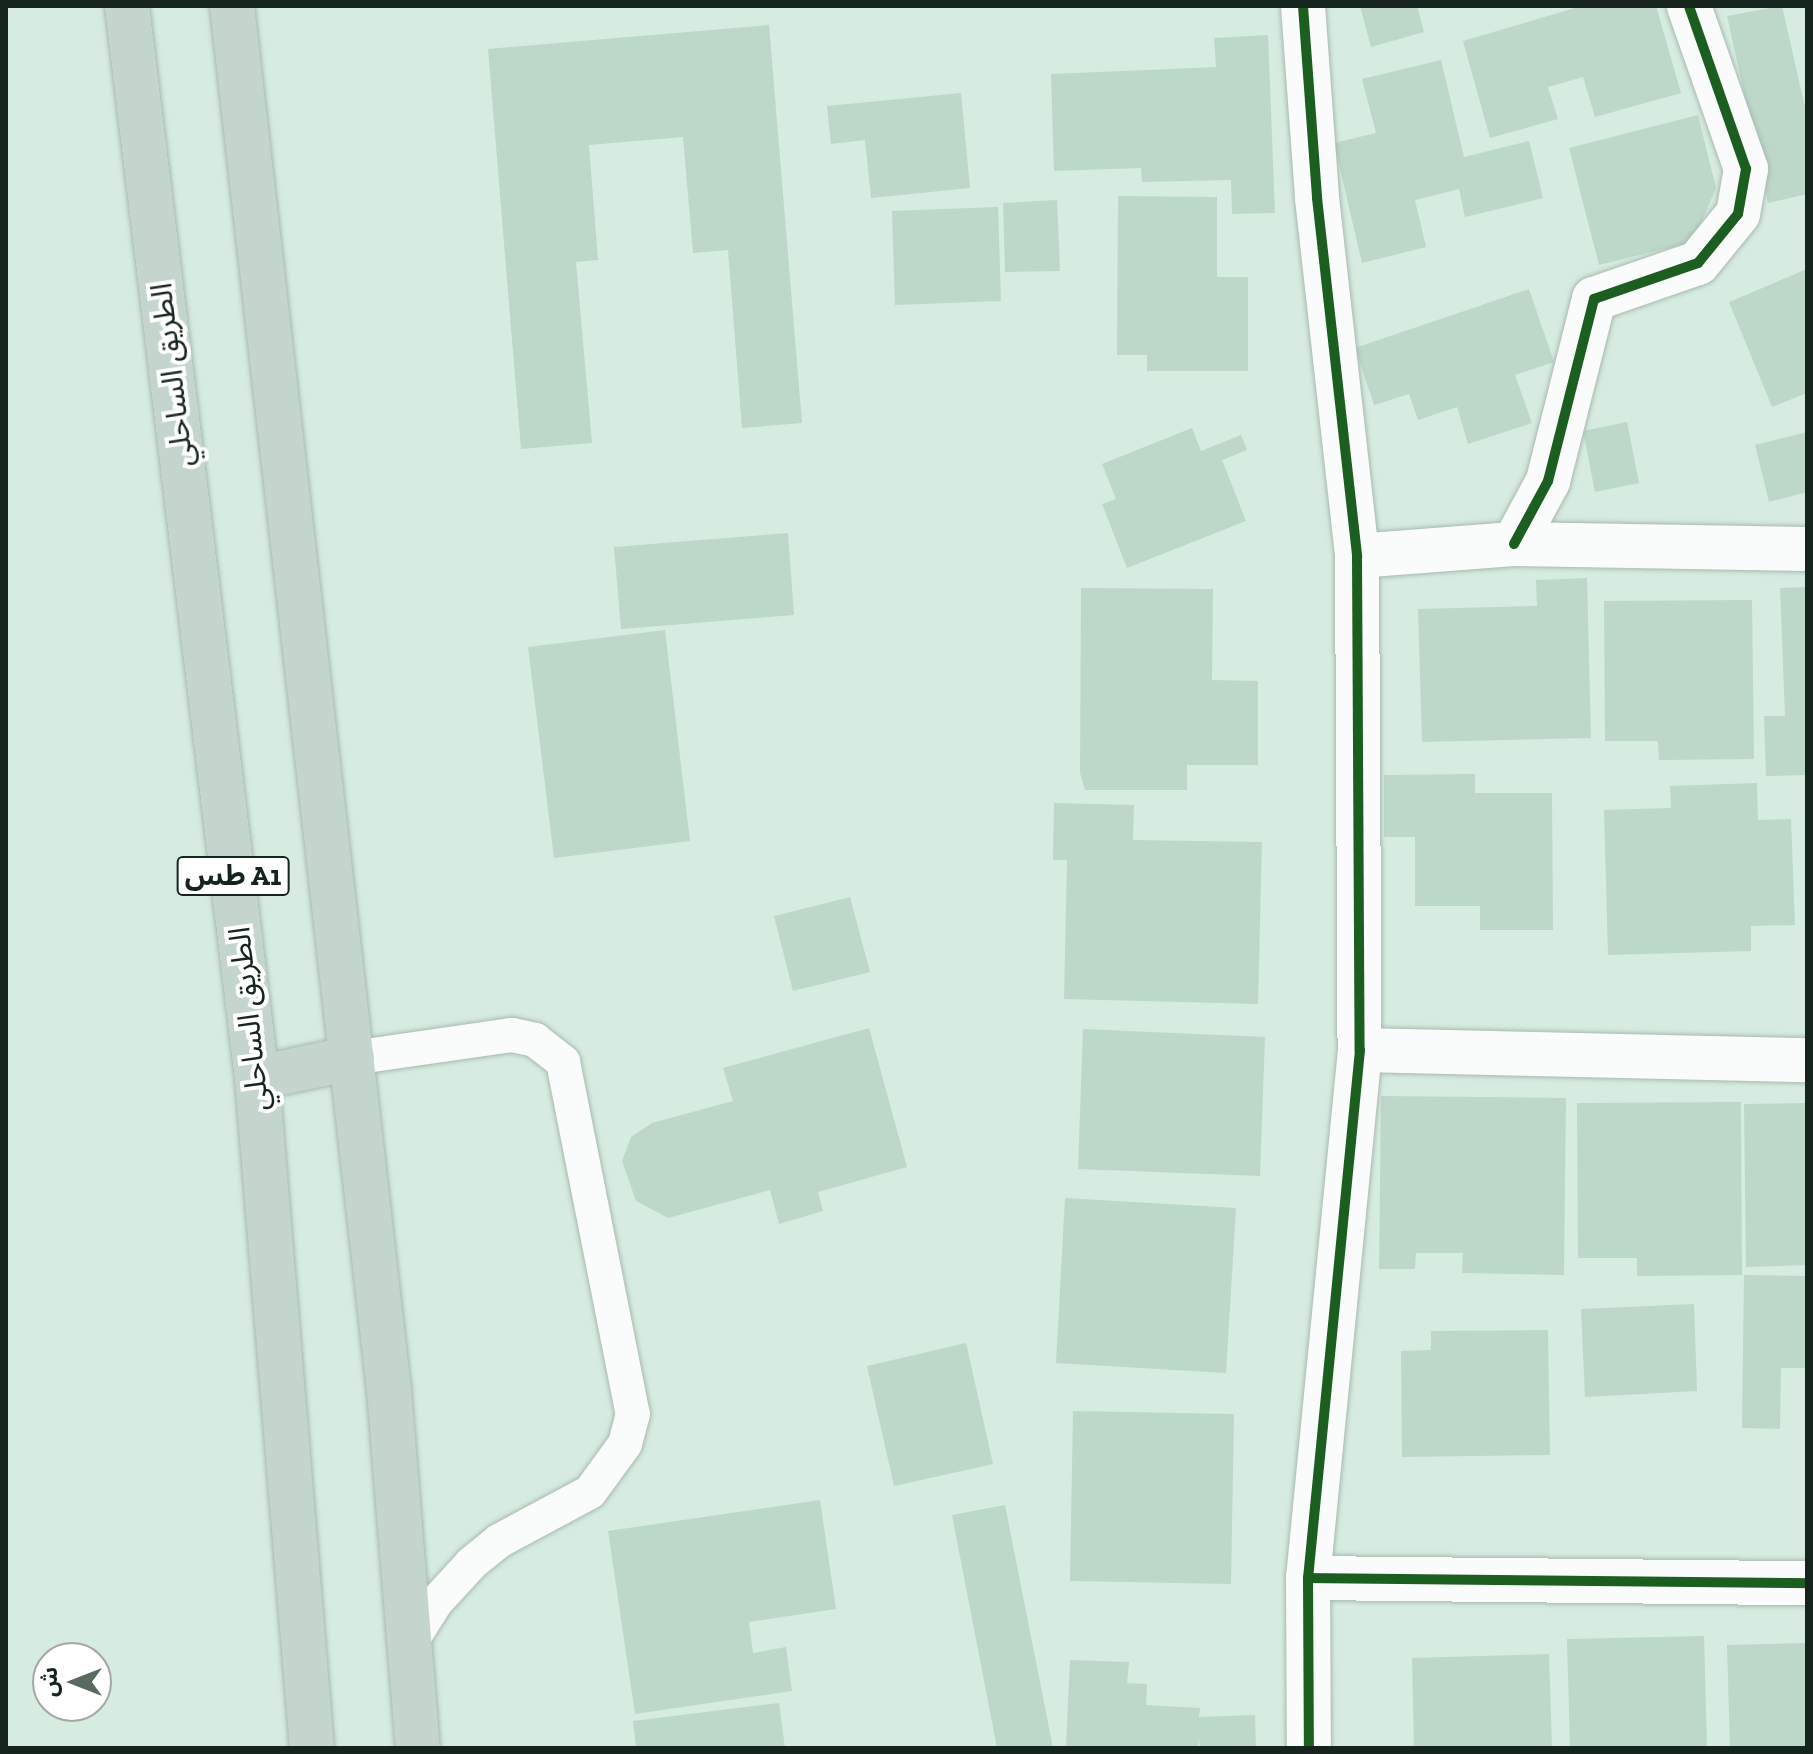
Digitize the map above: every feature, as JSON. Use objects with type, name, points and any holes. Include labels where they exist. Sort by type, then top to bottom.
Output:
[{"type":"highway","name":"الطريق الساحلي","points":[[127,6],[257,1078],[312,1748]]},
{"type":"highway","name":"طس A1","points":[[232,6],[389,1390],[418,1748]]},
{"type":"highway","points":[[257,1078],[352,1058]]},
{"type":"street","points":[[1303,6],[1317,198],[1357,556],[1360,1050],[1308,1578],[1309,1748]]},
{"type":"street","points":[[1514,544],[1548,481],[1594,299],[1698,263],[1738,214],[1746,169],[1689,6]]},
{"type":"street","points":[[1357,556],[1514,544],[1807,549]]},
{"type":"street","points":[[1360,1050],[1807,1060]]},
{"type":"street","points":[[1308,1578],[1807,1583]]},
{"type":"lane","points":[[352,1058],[512,1035],[535,1040],[563,1062],[633,1414],[625,1444],[590,1492],[499,1541],[471,1564],[436,1602],[409,1645]]},
{"type":"building","points":[[1360,6],[1417,6],[1424,32],[1371,47]]},
{"type":"building","points":[[1582,6],[1656,6],[1681,93],[1595,117],[1583,77],[1548,87],[1558,119],[1490,138],[1463,41]]},
{"type":"building","points":[[1782,6],[1807,116],[1807,194],[1768,203],[1727,16]]},
{"type":"building","points":[[769,25],[802,423],[742,428],[728,250],[693,253],[683,137],[589,145],[598,260],[576,262],[592,443],[521,449],[488,49]]},
{"type":"building","points":[[1268,35],[1275,213],[1232,214],[1231,180],[1142,182],[1141,168],[1054,171],[1051,74],[1216,67],[1214,38]]},
{"type":"building","points":[[1441,60],[1464,157],[1529,141],[1543,198],[1465,217],[1459,189],[1415,200],[1426,247],[1362,263],[1334,143],[1376,133],[1362,79]]},
{"type":"building","points":[[961,93],[970,188],[871,198],[865,140],[831,144],[827,106]]},
{"type":"building","points":[[1698,115],[1716,188],[1693,242],[1599,265],[1569,148]]},
{"type":"building","points":[[1118,196],[1217,197],[1217,277],[1248,277],[1248,371],[1147,371],[1147,355],[1117,355]]},
{"type":"building","points":[[1057,200],[1060,271],[1005,272],[1003,203]]},
{"type":"building","points":[[998,207],[1001,301],[895,305],[892,211]]},
{"type":"building","points":[[1807,269],[1807,393],[1772,407],[1729,302]]},
{"type":"building","points":[[1529,289],[1554,362],[1515,375],[1532,423],[1468,444],[1457,407],[1418,420],[1409,394],[1374,405],[1355,348]]},
{"type":"building","points":[[1627,422],[1639,483],[1595,492],[1583,431]]},
{"type":"building","points":[[1192,428],[1201,451],[1241,435],[1247,450],[1222,460],[1246,521],[1127,568],[1102,504],[1116,499],[1102,464]]},
{"type":"building","points":[[1807,432],[1807,492],[1769,502],[1755,445]]},
{"type":"building","points":[[788,533],[794,615],[621,629],[614,547]]},
{"type":"building","points":[[1587,578],[1591,738],[1422,742],[1418,609],[1537,606],[1536,580]]},
{"type":"building","points":[[1807,587],[1807,775],[1766,776],[1764,716],[1785,716],[1780,588]]},
{"type":"building","points":[[1081,588],[1213,589],[1212,680],[1258,681],[1258,765],[1187,765],[1187,790],[1085,790],[1080,773]]},
{"type":"building","points":[[1752,600],[1754,759],[1659,760],[1658,741],[1605,741],[1604,601]]},
{"type":"building","points":[[665,630],[690,841],[554,858],[528,647]]},
{"type":"building","points":[[1475,774],[1475,793],[1552,793],[1553,930],[1480,930],[1480,906],[1415,906],[1415,837],[1384,837],[1384,775]]},
{"type":"building","points":[[1757,783],[1758,820],[1791,819],[1795,925],[1751,926],[1751,951],[1608,955],[1604,810],[1671,808],[1670,786]]},
{"type":"building","points":[[1054,803],[1134,805],[1133,840],[1262,842],[1258,1004],[1064,999],[1067,860],[1053,860]]},
{"type":"building","points":[[850,897],[870,972],[793,991],[774,916]]},
{"type":"building","points":[[869,1028],[907,1167],[818,1192],[823,1211],[779,1224],[770,1190],[668,1218],[636,1201],[622,1161],[631,1137],[652,1123],[733,1101],[723,1068]]},
{"type":"building","points":[[1083,1029],[1265,1037],[1260,1176],[1078,1169]]},
{"type":"building","points":[[1381,1096],[1566,1098],[1564,1275],[1462,1273],[1463,1253],[1416,1253],[1415,1269],[1379,1269]]},
{"type":"building","points":[[1741,1102],[1742,1275],[1637,1276],[1637,1258],[1578,1258],[1577,1103]]},
{"type":"building","points":[[1807,1103],[1807,1265],[1746,1267],[1744,1104]]},
{"type":"building","points":[[1065,1198],[1236,1208],[1226,1373],[1056,1363]]},
{"type":"building","points":[[1744,1275],[1807,1276],[1807,1368],[1781,1368],[1780,1429],[1742,1428]]},
{"type":"building","points":[[1694,1304],[1697,1391],[1585,1397],[1581,1309]]},
{"type":"building","points":[[1548,1330],[1550,1455],[1402,1457],[1401,1351],[1431,1350],[1431,1331]]},
{"type":"building","points":[[966,1343],[993,1464],[894,1486],[867,1366]]},
{"type":"building","points":[[1073,1411],[1234,1414],[1231,1584],[1070,1581]]},
{"type":"building","points":[[820,1500],[836,1609],[749,1622],[753,1653],[786,1647],[792,1691],[635,1714],[608,1531]]},
{"type":"building","points":[[1005,1505],[1053,1748],[997,1748],[952,1515]]},
{"type":"building","points":[[1704,1636],[1707,1748],[1570,1748],[1567,1639]]},
{"type":"building","points":[[1807,1643],[1807,1748],[1730,1748],[1727,1645]]},
{"type":"building","points":[[1549,1654],[1552,1748],[1414,1748],[1412,1658]]},
{"type":"building","points":[[1070,1660],[1129,1662],[1127,1683],[1147,1684],[1146,1705],[1200,1708],[1199,1717],[1255,1715],[1256,1748],[1200,1748],[1199,1738],[1198,1748],[1066,1746]]},
{"type":"building","points":[[779,1703],[785,1748],[636,1748],[633,1721]]},
{"type":"cycle path","points":[[1303,6],[1317,198],[1357,556],[1360,1050],[1308,1578],[1309,1748]]},
{"type":"cycle path","points":[[1514,544],[1548,481],[1594,299],[1698,263],[1738,214],[1746,169],[1689,6]]},
{"type":"cycle path","points":[[1308,1578],[1807,1583]]}]
